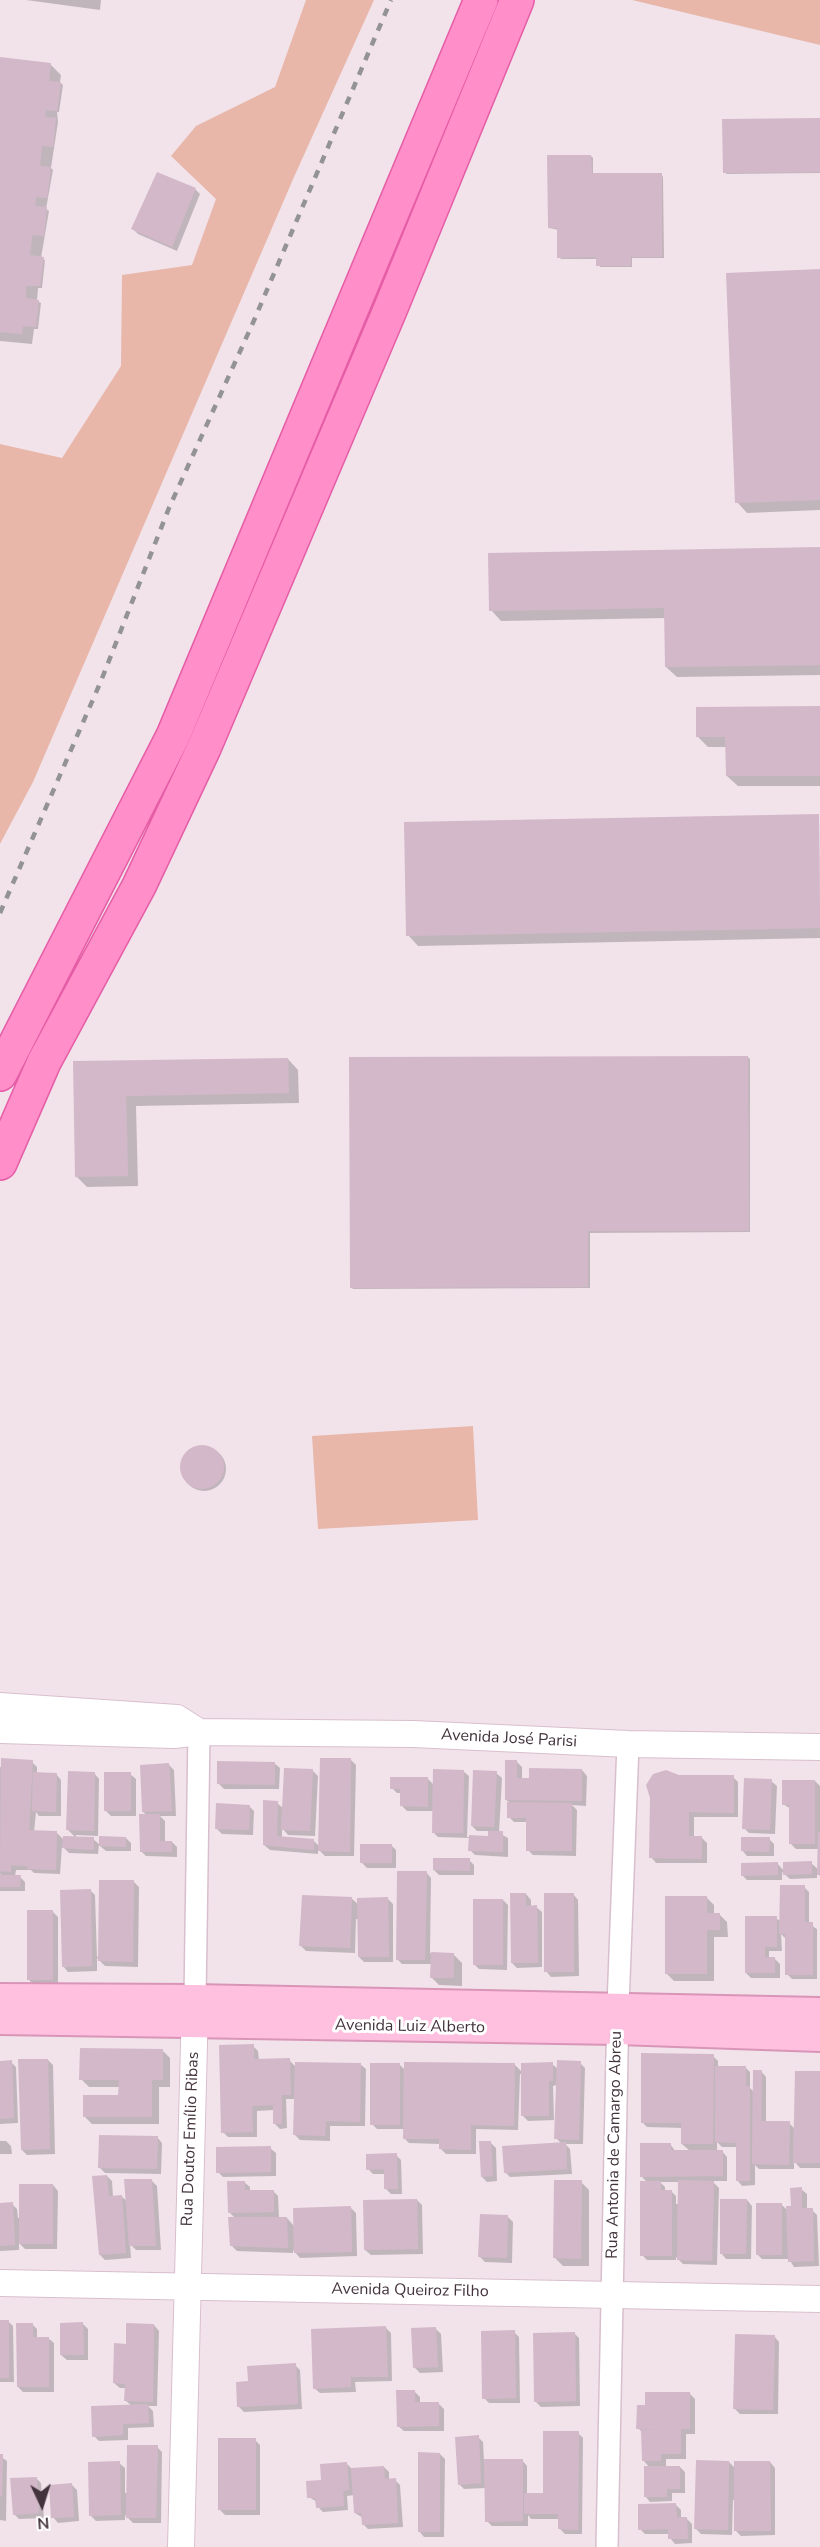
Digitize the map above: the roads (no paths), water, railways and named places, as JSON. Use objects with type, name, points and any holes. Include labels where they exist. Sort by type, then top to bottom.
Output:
[{"type":"main road","points":[[0,1074],[173,736],[481,0]]},
{"type":"main road","points":[[0,1163],[44,1062],[139,886],[204,748],[386,321],[517,0]]},
{"type":"main road","name":"Avenida Luiz Alberto","points":[[0,1998],[195,2011],[618,2018],[820,2012]]},
{"type":"main road","name":"Avenida Luiz Alberto","points":[[0,2020],[195,2011]]},
{"type":"main road","name":"Avenida Luiz Alberto","points":[[618,2018],[820,2037]]},
{"type":"street","name":"Avenida José Parisi","points":[[0,1706],[177,1718],[199,1732]]},
{"type":"street","name":"Avenida José Parisi","points":[[0,1730],[174,1735],[199,1732],[413,1734],[628,1744],[820,1748]]},
{"type":"street","name":"Rua Doutor Emílio Ribas","points":[[181,2547],[186,2286],[195,2011],[199,1732]]},
{"type":"street","name":"Rua Antonia de Camargo Abreu","points":[[606,2547],[618,2018],[628,1744]]},
{"type":"street","name":"Avenida Queiroz Filho","points":[[0,2283],[820,2299]]},
{"type":"railway","points":[[0,913],[101,681],[169,508],[252,325],[391,0]]}]
